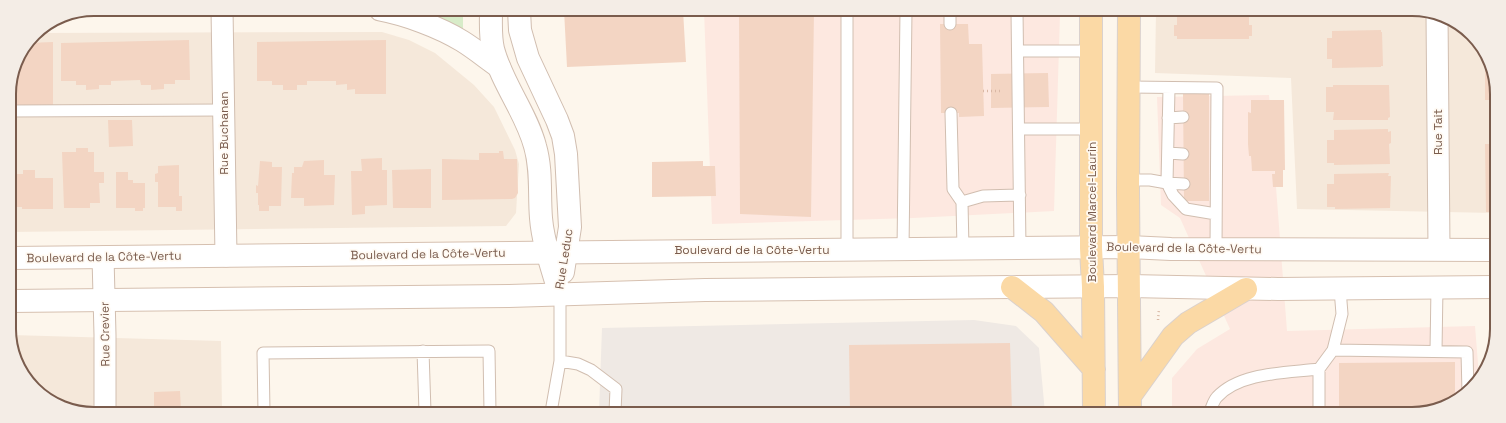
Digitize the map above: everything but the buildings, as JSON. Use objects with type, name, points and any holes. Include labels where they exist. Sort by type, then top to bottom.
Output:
[{"type":"main road","name":"Rue Leduc","points":[[491,16],[491,37],[500,68],[525,116],[536,148],[540,174],[541,218],[557,253],[560,295]]},
{"type":"main road","name":"Rue Leduc","points":[[519,16],[520,30],[528,58],[550,104],[563,136],[566,154],[570,227],[557,253]]},
{"type":"main road","name":"Boulevard Marcel-Laurin","points":[[1092,16],[1091,248],[1093,287],[1094,407]]},
{"type":"main road","points":[[1129,16],[1128,180],[1130,405]]},
{"type":"main road","name":"Boulevard de la Côte-Vertu","points":[[16,258],[1129,247],[1216,249],[1490,250]]},
{"type":"main road","points":[[16,301],[560,295],[705,290],[1012,287],[1130,286],[1246,289],[1490,287]]},
{"type":"main road","points":[[1012,287],[1040,308],[1094,369]]},
{"type":"main road","points":[[1130,405],[1173,336],[1188,323],[1246,289]]},
{"type":"street","name":"Rue Buchanan","points":[[222,16],[226,256]]},
{"type":"street","points":[[405,16],[461,40],[500,68]]},
{"type":"street","name":"Rue Tait","points":[[1437,20],[1439,250]]},
{"type":"street","name":"Rue Crevier","points":[[103,256],[105,407]]},
{"type":"lane","points":[[847,16],[848,250]]},
{"type":"lane","points":[[903,249],[906,16]]},
{"type":"lane","points":[[950,16],[950,24]]},
{"type":"lane","points":[[1017,16],[1020,248]]},
{"type":"lane","points":[[1018,51],[1092,50]]},
{"type":"lane","points":[[1129,87],[1217,88],[1213,117],[1213,186],[1216,214],[1216,249]]},
{"type":"lane","points":[[1169,88],[1167,183],[1173,194],[1186,209],[1216,214]]},
{"type":"lane","points":[[16,111],[224,110]]},
{"type":"lane","points":[[951,113],[953,189],[962,202],[963,248]]},
{"type":"lane","points":[[1168,118],[1183,118]]},
{"type":"lane","points":[[1019,129],[1092,129]]},
{"type":"lane","points":[[1168,153],[1183,154]]},
{"type":"lane","points":[[1128,180],[1150,180],[1184,184]]},
{"type":"lane","points":[[962,202],[983,196],[1020,195]]},
{"type":"lane","points":[[1436,351],[1437,288]]},
{"type":"lane","points":[[1318,407],[1319,369],[1333,350],[1342,314],[1340,289]]},
{"type":"lane","points":[[552,407],[560,361],[560,295]]},
{"type":"lane","points":[[1333,350],[1467,352],[1468,383]]},
{"type":"lane","points":[[264,407],[263,353],[423,351],[489,351],[490,407]]},
{"type":"lane","points":[[423,351],[425,407]]},
{"type":"lane","points":[[560,361],[578,364],[591,370],[616,389],[615,407]]},
{"type":"lane","points":[[1212,407],[1216,398],[1230,385],[1260,376],[1319,369]]},
{"type":"path","points":[[1158,323],[1159,308]]},
{"type":"shaded area","points":[[704,16],[1060,16],[1054,211],[913,218],[712,224]]},
{"type":"shaded area","points":[[1156,16],[1412,16],[1437,20],[1455,29],[1471,43],[1486,69],[1490,89],[1490,213],[1297,209],[1291,78],[1155,73]]},
{"type":"shaded area","points":[[382,32],[409,40],[435,53],[474,85],[494,107],[515,150],[519,164],[516,213],[506,226],[16,232],[16,89],[19,74],[26,55],[35,43],[46,33]]},
{"type":"shaded area","points":[[1269,95],[1287,331],[1475,326],[1479,370],[1471,380],[1455,394],[1442,401],[1417,407],[1172,407],[1172,378],[1197,349],[1230,329],[1180,218],[1161,205],[1157,97]]},
{"type":"shaded area","points":[[974,320],[1016,326],[1039,348],[1044,407],[599,407],[602,328]]},
{"type":"shaded area","points":[[16,335],[221,341],[222,407],[94,407],[64,401],[43,388],[35,380],[24,363],[20,354]]},
{"type":"green space","points":[[436,16],[463,16],[463,34]]}]
